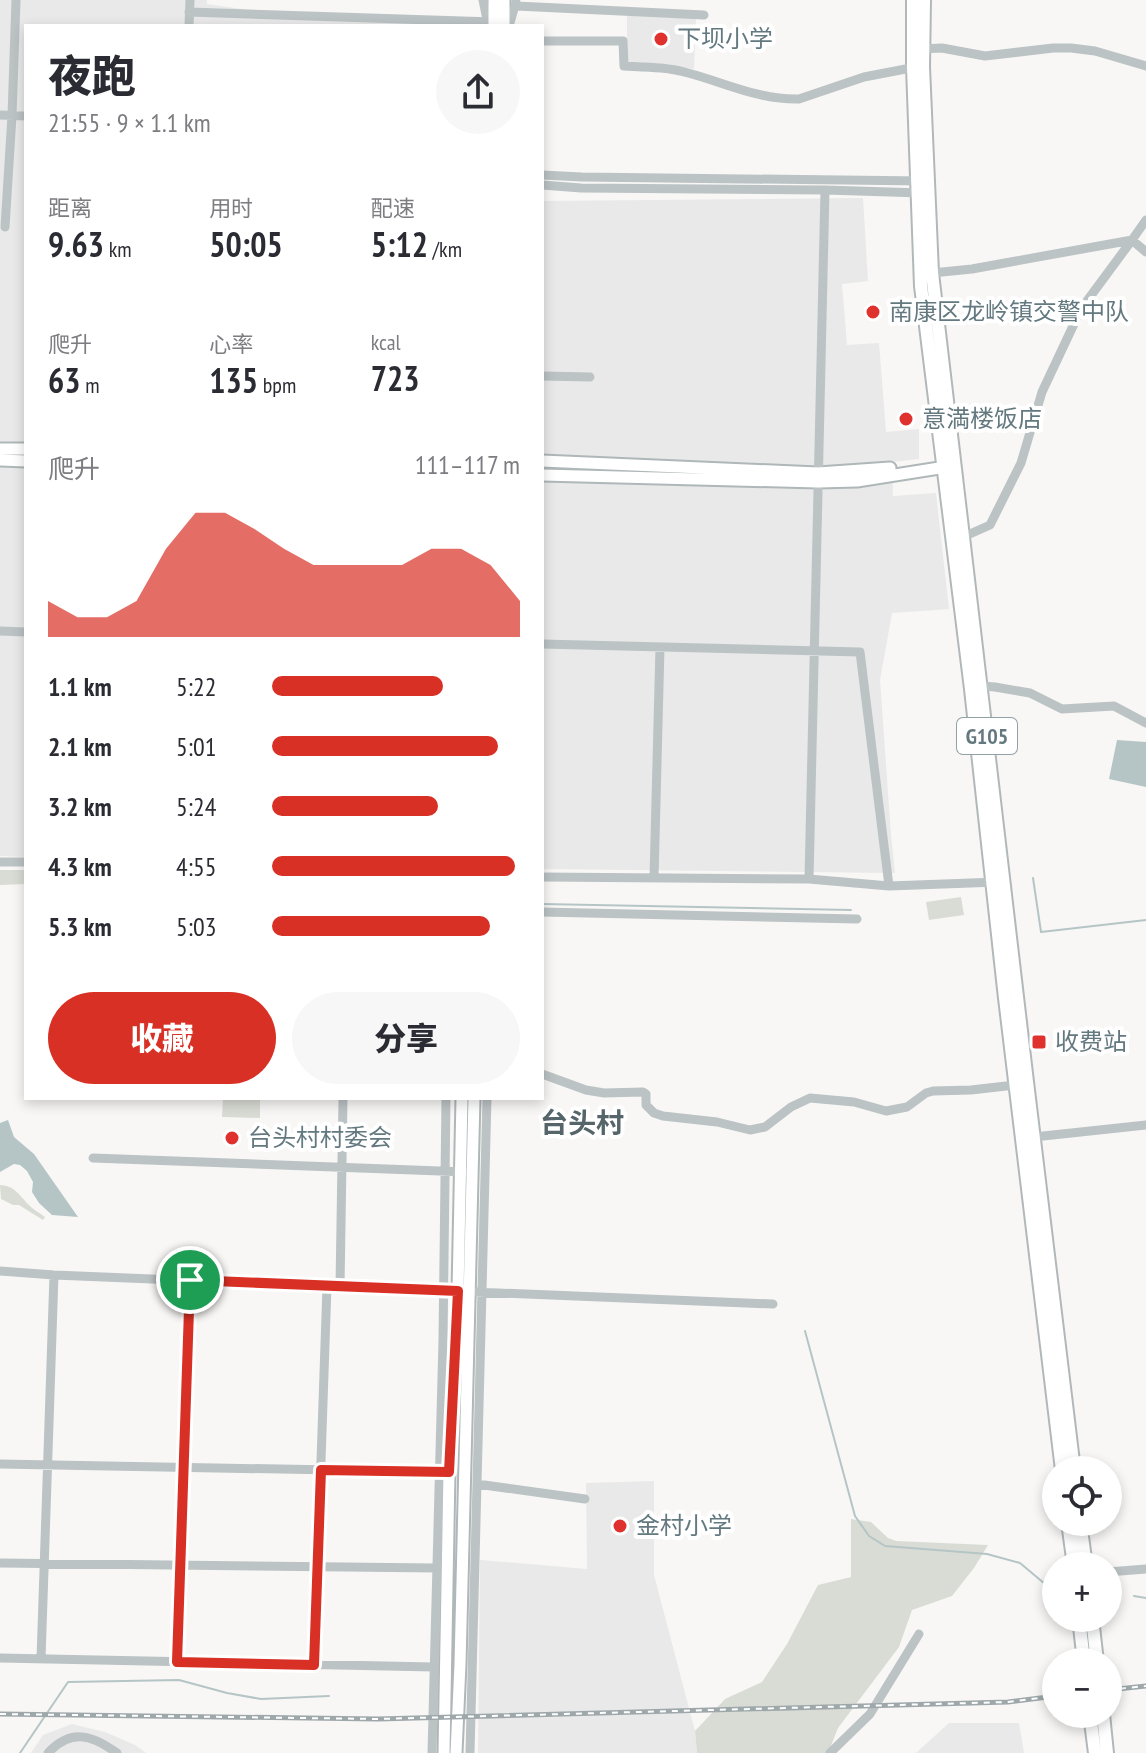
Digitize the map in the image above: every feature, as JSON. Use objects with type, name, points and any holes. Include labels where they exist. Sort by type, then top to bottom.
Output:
[{"type":"highway","name":"G105","points":[[913,0],[918,49],[922,187],[921,286],[948,464],[963,537],[982,686],[1015,1085],[1060,1456]]},
{"type":"highway","name":"G105","points":[[918,49],[924,0]]},
{"type":"highway","name":"G105","points":[[922,187],[971,689],[1034,1137],[1072,1456]]},
{"type":"highway","points":[[1092,1728],[1095,1753]]},
{"type":"highway","points":[[1104,1728],[1107,1753]]},
{"type":"main road","points":[[493,24],[504,0]]},
{"type":"main road","points":[[486,1],[493,24]]},
{"type":"main road","points":[[1,451],[24,449]]},
{"type":"main road","points":[[1,451],[24,460]]},
{"type":"main road","points":[[544,461],[818,478]]},
{"type":"main road","points":[[544,475],[818,478],[948,464]]},
{"type":"main road","points":[[462,1100],[473,1172]]},
{"type":"main road","points":[[444,1753],[444,1472],[464,1292],[473,1172],[474,1100]]},
{"type":"main road","points":[[456,1753],[460,1664],[464,1292]]},
{"type":"street","points":[[5,227],[16,0]]},
{"type":"street","points":[[189,24],[190,0]]},
{"type":"street","points":[[189,12],[493,24],[516,3],[704,15]]},
{"type":"street","points":[[544,41],[623,41],[624,66],[687,73],[768,98],[799,99],[864,77],[918,67]]},
{"type":"street","points":[[918,49],[942,48],[985,56],[1071,48],[1146,66]]},
{"type":"street","points":[[0,115],[24,116]]},
{"type":"street","points":[[544,175],[922,187]]},
{"type":"street","points":[[544,185],[825,190],[922,187]]},
{"type":"street","points":[[809,879],[825,190]]},
{"type":"street","points":[[963,537],[990,525],[1021,463],[1042,392],[1081,309],[1146,220]]},
{"type":"street","points":[[932,273],[972,269],[1132,240]]},
{"type":"street","points":[[1132,240],[1146,252]]},
{"type":"street","points":[[544,376],[590,377]]},
{"type":"street","points":[[0,631],[24,632]]},
{"type":"street","points":[[544,644],[860,652],[889,886]]},
{"type":"street","points":[[654,878],[660,647]]},
{"type":"street","points":[[982,686],[1030,693],[1062,709],[1114,706],[1146,723]]},
{"type":"street","points":[[0,862],[24,862]]},
{"type":"street","points":[[544,877],[809,879],[889,886],[998,882]]},
{"type":"street","points":[[544,912],[857,919]]},
{"type":"street","points":[[544,1075],[586,1090],[643,1092],[649,1109],[663,1116],[704,1120],[750,1130],[765,1127],[791,1107],[810,1098],[854,1102],[894,1111],[933,1091],[1015,1085]]},
{"type":"street","points":[[340,1287],[343,1100]]},
{"type":"street","points":[[432,1753],[436,1568],[444,1472],[446,1100]]},
{"type":"street","points":[[470,1753],[482,1292],[473,1172],[487,1100]]},
{"type":"street","points":[[1034,1137],[1146,1125]]},
{"type":"street","points":[[93,1158],[473,1172]]},
{"type":"street","points":[[0,1271],[773,1304]]},
{"type":"street","points":[[41,1659],[54,1275]]},
{"type":"street","points":[[177,1662],[190,1280]]},
{"type":"street","points":[[314,1665],[327,1286]]},
{"type":"street","points":[[0,1464],[444,1472]]},
{"type":"street","points":[[477,1484],[585,1499]]},
{"type":"street","points":[[0,1563],[436,1568]]},
{"type":"street","points":[[1122,1571],[1146,1569]]},
{"type":"street","points":[[830,1753],[870,1714],[919,1634]]},
{"type":"street","points":[[0,1658],[433,1667]]},
{"type":"street","points":[[48,1753],[70,1737],[92,1738],[117,1753]]},
{"type":"shaded area","points":[[0,0],[207,0],[207,4],[305,18],[493,24],[24,24],[24,857],[0,856]]},
{"type":"shaded area","name":"下坝小学","points":[[627,15],[696,17],[694,69],[627,62]]},
{"type":"shaded area","points":[[863,198],[868,281],[842,284],[847,345],[879,343],[886,432],[919,429],[919,459],[892,462],[893,496],[936,493],[949,609],[892,613],[880,680],[895,873],[544,869],[544,201]]},
{"type":"shaded area","points":[[1117,740],[1146,742],[1146,787],[1109,779]]},
{"type":"shaded area","points":[[0,870],[24,870],[24,884],[0,885]]},
{"type":"shaded area","points":[[961,897],[964,915],[929,920],[926,902]]},
{"type":"shaded area","points":[[223,1100],[260,1100],[260,1118],[222,1117]]},
{"type":"shaded area","points":[[8,1120],[14,1137],[34,1154],[78,1217],[52,1215],[39,1203],[32,1192],[33,1182],[20,1165],[14,1164],[0,1172],[0,1123]]},
{"type":"shaded area","points":[[0,1185],[16,1191],[45,1217],[43,1220],[19,1205],[1,1199]]},
{"type":"shaded area","points":[[654,1481],[654,1575],[695,1731],[697,1753],[478,1753],[480,1560],[587,1569],[586,1483]]},
{"type":"shaded area","points":[[851,1519],[871,1522],[888,1538],[896,1541],[988,1545],[952,1596],[912,1610],[899,1647],[838,1728],[828,1753],[697,1753],[695,1731],[725,1699],[762,1682],[787,1644],[818,1585],[851,1577]]},
{"type":"shaded area","points":[[949,1723],[1019,1723],[1024,1753],[916,1753]]},
{"type":"shaded area","points":[[72,1724],[105,1732],[146,1753],[31,1753],[43,1735]]},
{"type":"waterway","points":[[1033,878],[1041,932],[1146,920]]},
{"type":"waterway","points":[[544,904],[851,910]]},
{"type":"waterway","points":[[805,1331],[855,1516],[869,1536],[885,1546],[987,1554],[1020,1563],[1042,1581]]},
{"type":"waterway","points":[[1134,1596],[1146,1598]]},
{"type":"waterway","points":[[20,1753],[68,1682],[179,1680],[261,1699],[329,1696]]},
{"type":"railway","points":[[1122,1689],[1146,1686]]},
{"type":"railway","points":[[0,1714],[378,1719],[1008,1702],[1042,1698]]},
{"type":"place","name":"下坝小学","points":[[661,39]]},
{"type":"place","name":"南康区龙岭镇交警中队","points":[[873,312]]},
{"type":"place","name":"意満楼饭店","points":[[906,419]]},
{"type":"place","name":"收费站","points":[[1039,1042]]},
{"type":"place","name":"台头村村委会","points":[[232,1138]]},
{"type":"place","name":"金村小学","points":[[620,1526]]},
{"type":"district","name":"台头村","points":[[582,1123]]},
{"type":"route","points":[[190,1280],[458,1291],[449,1472],[321,1470],[314,1665],[177,1662],[190,1280]]}]
